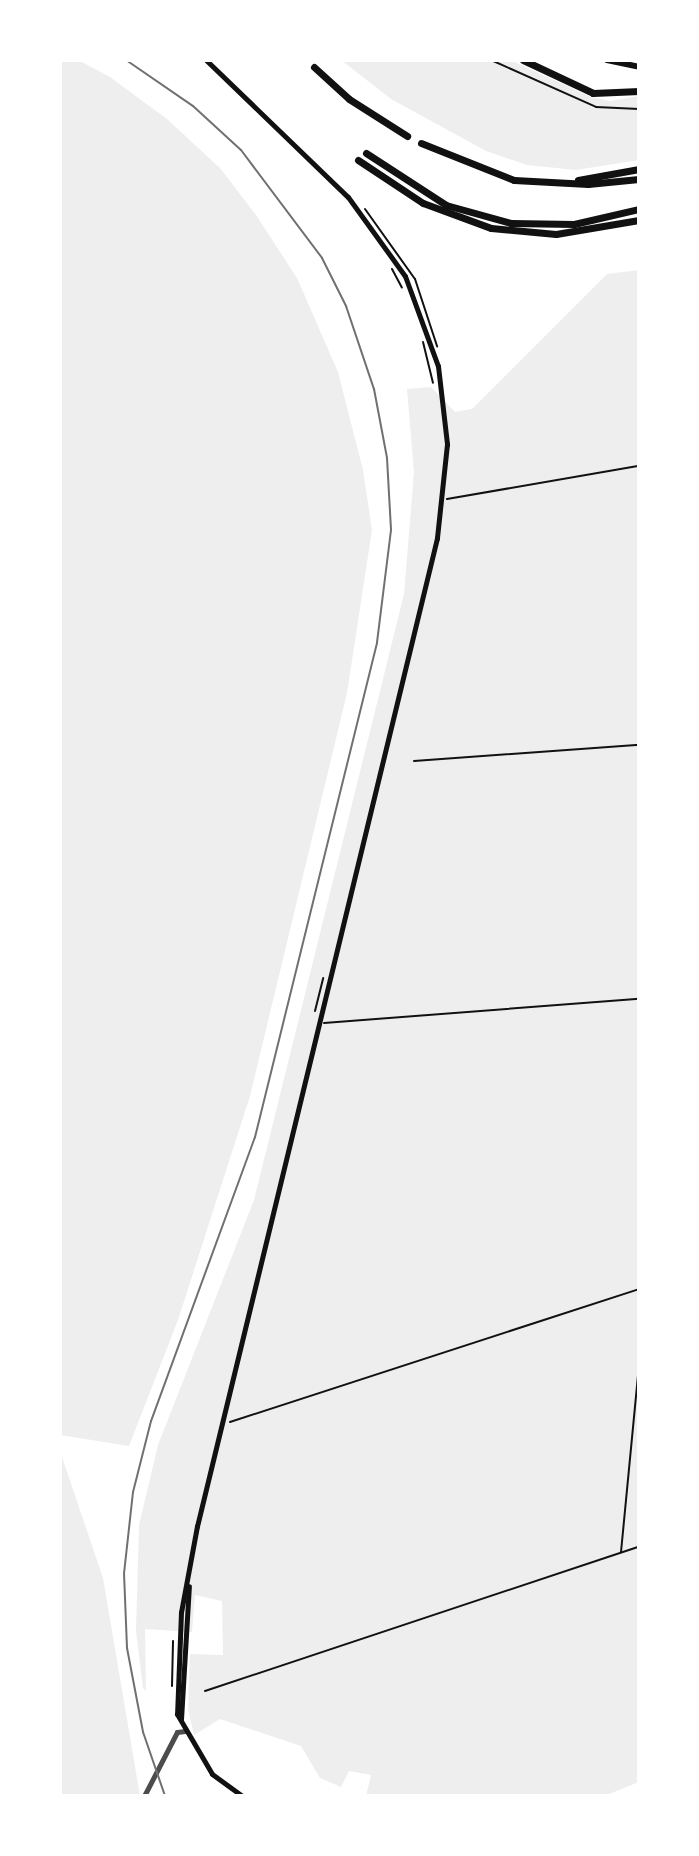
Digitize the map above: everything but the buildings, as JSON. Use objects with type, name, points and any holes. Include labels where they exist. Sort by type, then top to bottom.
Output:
[{"type":"highway","points":[[523,60],[593,93],[639,91]]},
{"type":"highway","points":[[607,60],[639,67]]},
{"type":"highway","points":[[314,67],[349,99],[407,136]]},
{"type":"highway","points":[[421,143],[479,169],[543,182],[639,179]]},
{"type":"highway","points":[[366,153],[431,198],[502,221],[574,224],[639,209]]},
{"type":"highway","points":[[358,160],[423,203],[491,228],[556,234],[639,220]]},
{"type":"highway","points":[[543,182],[639,169]]},
{"type":"main road","points":[[206,60],[348,197],[405,276],[441,384],[447,444],[443,500],[221,1425],[179,1644],[176,1703],[185,1731],[212,1774],[242,1796]]},
{"type":"street","points":[[144,1796],[177,1732],[185,1731]]},
{"type":"path","points":[[491,60],[596,107],[639,109]]},
{"type":"path","points":[[390,265],[405,295]]},
{"type":"path","points":[[423,339],[434,385]]},
{"type":"path","points":[[443,500],[639,466]]},
{"type":"path","points":[[414,761],[639,745]]},
{"type":"path","points":[[325,972],[316,1021],[639,999]]},
{"type":"path","points":[[221,1425],[639,1289]]},
{"type":"path","points":[[621,1554],[639,1365]]},
{"type":"path","points":[[205,1691],[639,1547]]},
{"type":"shaded area","points":[[60,60],[78,60],[110,77],[167,119],[220,168],[256,215],[297,278],[338,372],[363,470],[372,530],[347,693],[250,1096],[178,1320],[129,1446],[60,1435]]},
{"type":"shaded area","points":[[341,60],[510,60],[591,97],[610,101],[639,96],[639,160],[576,170],[527,165],[486,151],[391,99]]},
{"type":"shaded area","points":[[639,270],[639,1782],[604,1796],[366,1796],[371,1775],[349,1771],[341,1787],[320,1778],[301,1746],[220,1719],[194,1735],[188,1709],[190,1654],[223,1655],[222,1601],[195,1595],[192,1632],[145,1629],[146,1691],[143,1688],[136,1631],[139,1525],[158,1445],[254,1200],[404,594],[414,472],[407,389],[431,387],[455,412],[472,409],[607,274]]},
{"type":"shaded area","points":[[60,1451],[103,1578],[140,1796],[60,1796]]},
{"type":"railway","points":[[126,60],[193,106],[241,150],[322,258],[346,306],[374,389],[387,458],[391,530],[377,643],[255,1137],[151,1421],[133,1492],[124,1573],[127,1648],[143,1732],[165,1796]]}]
